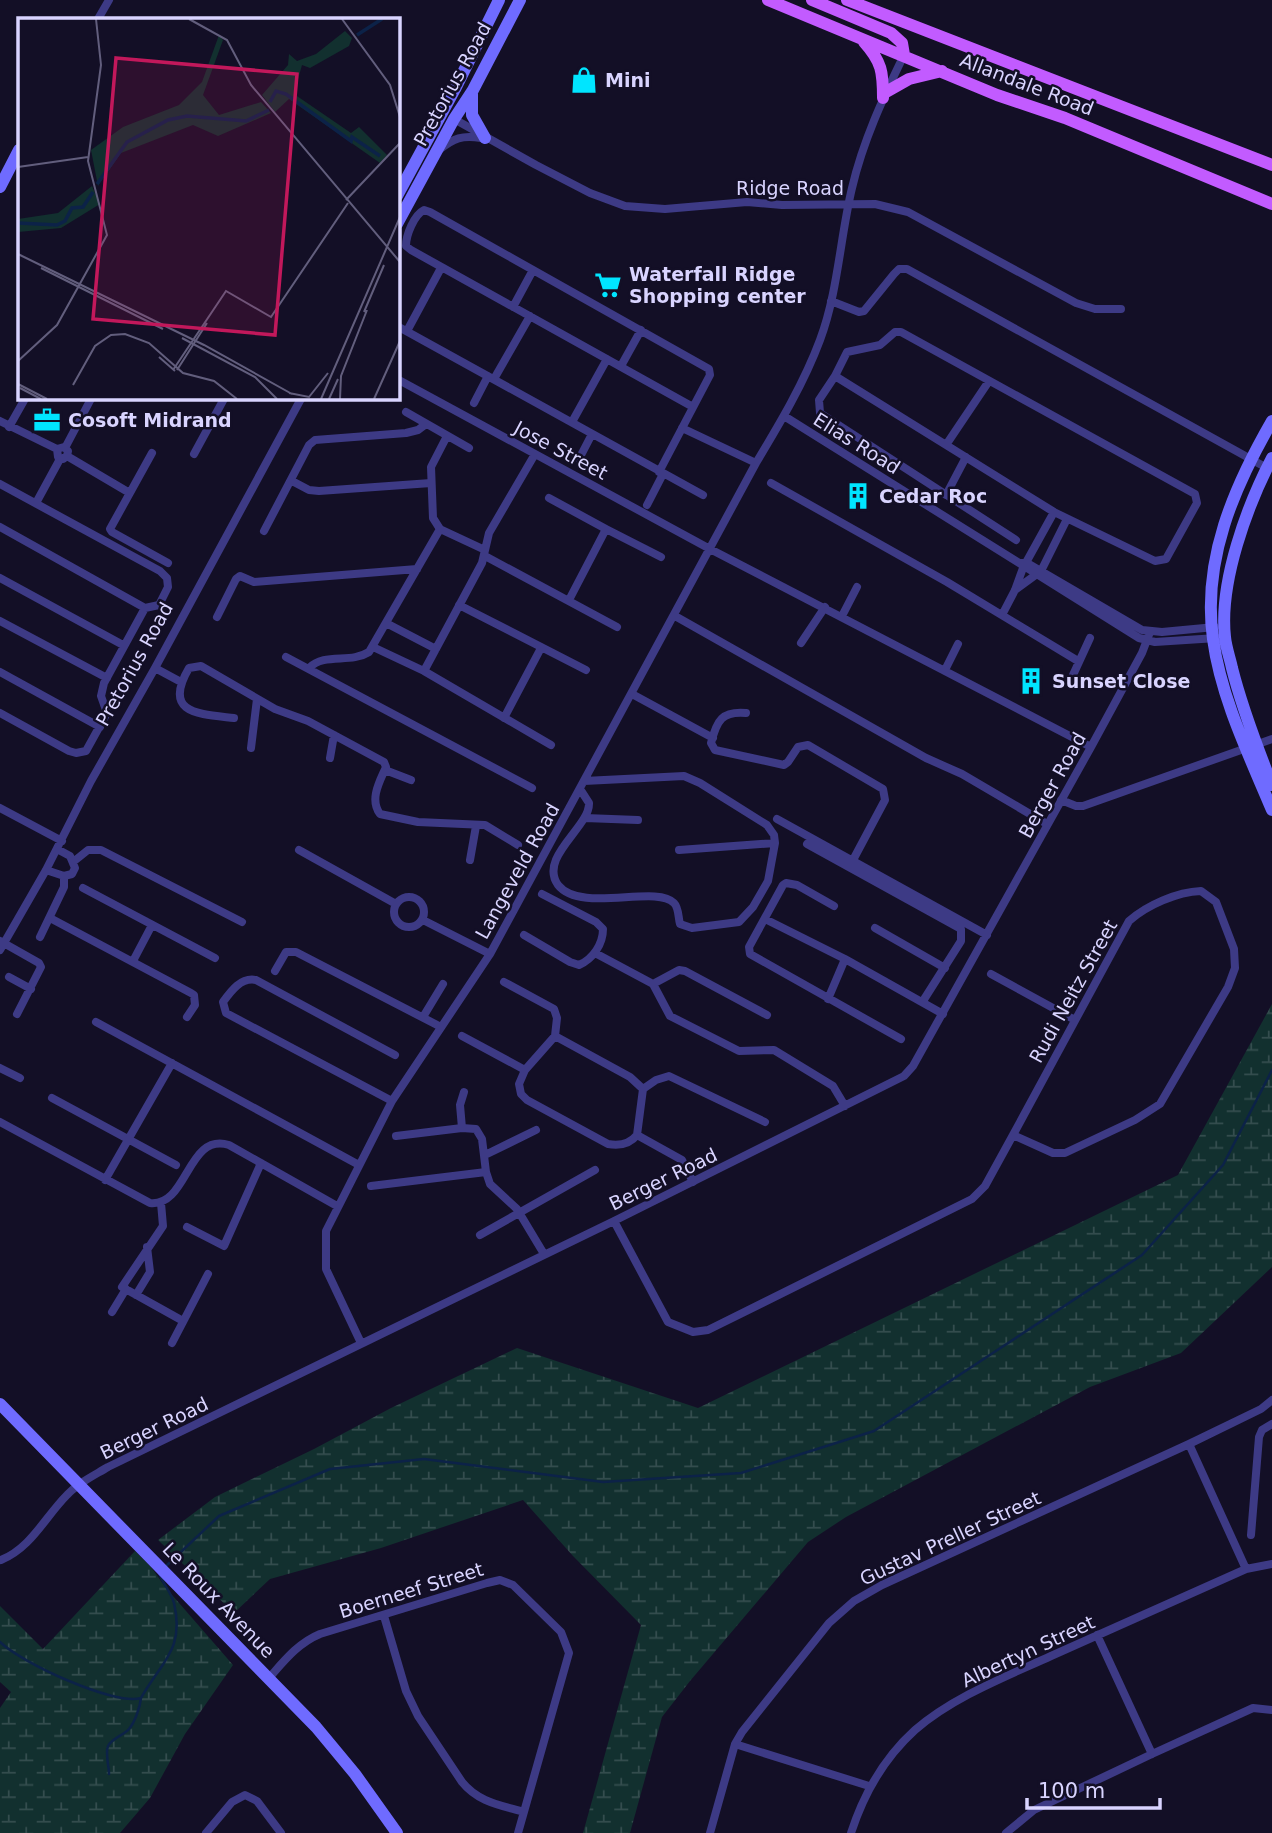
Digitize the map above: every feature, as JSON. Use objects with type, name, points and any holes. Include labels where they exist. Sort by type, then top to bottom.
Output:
[{"type":"main road","name":"Pretorius Road","points":[[399,192],[499,0]]},
{"type":"main road","name":"Pretorius Road","points":[[399,220],[454,119],[473,90],[520,0]]},
{"type":"main road","name":"Allandale Road","points":[[768,0],[997,95],[1065,118],[1272,204]]},
{"type":"main road","points":[[812,0],[891,33],[902,43],[904,55]]},
{"type":"main road","name":"Allandale Road","points":[[847,0],[1272,165]]},
{"type":"main road","points":[[861,39],[874,53],[883,72],[885,95],[909,79],[942,71]]},
{"type":"main road","points":[[473,90],[472,115],[486,139]]},
{"type":"main road","points":[[421,152],[441,128],[454,119]]},
{"type":"main road","points":[[0,187],[17,157]]},
{"type":"main road","points":[[1272,421],[1251,458],[1221,531],[1215,566],[1219,632],[1272,810]]},
{"type":"main road","points":[[1219,632],[1249,506],[1269,463]]},
{"type":"main road","points":[[1251,746],[1272,785]]},
{"type":"main road","name":"Le Roux Avenue","points":[[0,1404],[316,1727],[355,1774],[397,1833]]},
{"type":"street","points":[[99,18],[109,0]]},
{"type":"street","name":"Langeveld Road","points":[[361,1343],[326,1269],[326,1231],[392,1101],[489,954],[784,416],[821,339],[831,301],[848,205],[862,151],[904,55]]},
{"type":"street","name":"Ridge Road","points":[[454,119],[486,139],[590,193],[625,206],[665,209],[747,202],[782,205],[875,204],[908,212],[1076,303],[1095,309],[1121,309]]},
{"type":"street","points":[[437,151],[452,140],[465,135],[486,139]]},
{"type":"street","points":[[646,505],[710,375],[709,369],[430,212],[422,211],[406,239],[406,246],[693,407]]},
{"type":"street","points":[[407,331],[441,268]]},
{"type":"street","points":[[831,301],[859,312],[864,311],[899,269],[907,269],[1251,458],[1269,463]]},
{"type":"street","points":[[513,307],[533,270]]},
{"type":"street","points":[[474,403],[530,316]]},
{"type":"street","points":[[399,327],[703,495]]},
{"type":"street","points":[[621,366],[641,330]]},
{"type":"street","points":[[835,376],[1054,512],[1155,561],[1166,559],[1197,503],[1195,494],[901,332],[895,332],[880,345],[847,352],[819,400],[820,413],[1016,540]]},
{"type":"street","points":[[572,422],[607,359]]},
{"type":"street","name":"Jose Street","points":[[399,380],[710,549],[1091,747]]},
{"type":"street","points":[[946,445],[989,381]]},
{"type":"street","points":[[9,427],[25,399]]},
{"type":"street","points":[[36,503],[91,399]]},
{"type":"street","points":[[194,454],[224,399]]},
{"type":"street","name":"Pretorius Road","points":[[2,945],[60,845],[91,781],[301,399]]},
{"type":"street","points":[[406,412],[469,448]]},
{"type":"street","name":"Elias Road","points":[[784,416],[1038,573],[1110,622],[1149,637]]},
{"type":"street","points":[[0,421],[128,492]]},
{"type":"street","points":[[264,531],[309,444],[315,440],[406,432],[418,430],[426,424]]},
{"type":"street","points":[[682,428],[756,463]]},
{"type":"street","points":[[579,459],[592,434]]},
{"type":"street","points":[[447,436],[431,467],[433,518],[440,529],[617,627]]},
{"type":"street","points":[[152,453],[128,492],[110,530],[168,563]]},
{"type":"street","points":[[424,671],[485,553],[489,533],[535,454]]},
{"type":"street","points":[[946,495],[966,457]]},
{"type":"street","points":[[292,481],[309,490],[319,491],[431,483]]},
{"type":"street","points":[[771,483],[1078,661]]},
{"type":"street","points":[[0,484],[165,575],[168,587],[160,603],[155,607],[145,608],[0,527]]},
{"type":"street","points":[[549,498],[661,557]]},
{"type":"street","points":[[1002,615],[1015,590],[1023,565],[1054,512]]},
{"type":"street","points":[[1015,590],[1038,573],[1068,519]]},
{"type":"street","points":[[309,668],[319,660],[363,656],[373,647],[440,529]]},
{"type":"street","points":[[569,600],[606,529]]},
{"type":"street","points":[[217,617],[240,576],[254,582],[417,569]]},
{"type":"street","points":[[0,578],[123,645]]},
{"type":"street","points":[[842,616],[857,587]]},
{"type":"street","points":[[459,605],[586,670]]},
{"type":"street","points":[[801,643],[825,607]]},
{"type":"street","points":[[0,713],[76,753],[88,749],[107,713],[101,696],[107,678],[145,608]]},
{"type":"street","points":[[674,617],[926,758],[994,791],[1047,824]]},
{"type":"street","points":[[0,621],[107,678]]},
{"type":"street","points":[[386,623],[436,649]]},
{"type":"street","points":[[1149,637],[1219,632]]},
{"type":"street","name":"Berger Road","points":[[1,1560],[18,1552],[66,1495],[108,1467],[614,1221],[904,1076],[913,1066],[943,1014],[1149,637]]},
{"type":"street","points":[[1073,675],[1090,638]]},
{"type":"street","points":[[945,670],[958,644]]},
{"type":"street","points":[[373,647],[424,671],[551,745]]},
{"type":"street","points":[[503,718],[541,648]]},
{"type":"street","points":[[286,657],[532,788]]},
{"type":"street","points":[[234,718],[199,714],[189,710],[180,701],[181,682],[189,668],[198,666],[275,709],[308,721],[384,762],[386,766],[375,801],[380,814],[418,822],[490,827],[518,845]]},
{"type":"street","points":[[155,668],[181,682]]},
{"type":"street","points":[[0,672],[100,727]]},
{"type":"street","points":[[632,694],[713,737]]},
{"type":"street","points":[[251,748],[257,699]]},
{"type":"street","points":[[746,713],[732,712],[725,715],[713,737],[712,745],[718,751],[780,765],[788,762],[798,747],[808,745],[879,784],[886,795],[885,800],[853,860]]},
{"type":"street","points":[[330,758],[334,735]]},
{"type":"street","points":[[1060,800],[1083,806],[1272,738]]},
{"type":"street","points":[[385,770],[411,780]]},
{"type":"street","points":[[684,776],[760,818],[771,830],[775,843],[768,881],[747,915],[740,922],[728,925],[684,927],[680,924],[677,907],[668,899],[599,898],[577,895],[560,887],[554,875],[557,858],[585,818],[589,803],[582,785],[684,776]]},
{"type":"street","points":[[0,808],[60,845],[70,856],[75,868],[72,874],[64,876],[46,870]]},
{"type":"street","points":[[585,818],[638,820]]},
{"type":"street","points":[[777,820],[987,935]]},
{"type":"street","points":[[470,860],[476,826]]},
{"type":"street","points":[[679,850],[775,843]]},
{"type":"street","points":[[807,845],[961,929],[961,941],[923,1001]]},
{"type":"street","points":[[73,862],[88,850],[101,850],[242,922]]},
{"type":"street","points":[[299,850],[396,904]]},
{"type":"street","points":[[40,937],[64,887],[64,876]]},
{"type":"street","points":[[834,906],[797,885],[786,883],[778,891],[749,947],[750,954],[901,1039]]},
{"type":"street","points":[[83,888],[215,958]]},
{"type":"street","name":"Rudi Neitz Street","points":[[614,1221],[668,1322],[693,1332],[708,1330],[972,1199],[981,1191],[1121,934],[1136,915],[1164,901],[1191,892],[1201,891],[1216,902],[1234,949],[1235,968],[1228,987],[1160,1104],[1135,1120],[1065,1153],[1053,1153],[1013,1135]]},
{"type":"street","points":[[524,935],[576,964],[583,964],[595,953],[603,936],[600,925],[542,894]]},
{"type":"street","points":[[404,898],[415,898],[424,910],[422,920],[411,928],[401,926],[393,914],[396,904],[404,898]]},
{"type":"street","points":[[50,918],[194,995],[194,1008],[187,1017]]},
{"type":"street","points":[[765,919],[845,959],[943,1014]]},
{"type":"street","points":[[422,920],[489,954]]},
{"type":"street","points":[[133,961],[152,925]]},
{"type":"street","points":[[875,928],[945,968]]},
{"type":"street","points":[[2,945],[39,963],[41,967],[17,1014]]},
{"type":"street","points":[[275,971],[286,952],[296,952],[441,1027]]},
{"type":"street","points":[[595,953],[653,984],[670,1016],[739,1051],[774,1049],[833,1086],[845,1106]]},
{"type":"street","points":[[828,999],[845,959]]},
{"type":"street","points":[[653,984],[679,970],[685,971],[767,1016]]},
{"type":"street","points":[[991,974],[1075,1020]]},
{"type":"street","points":[[9,977],[31,989]]},
{"type":"street","points":[[392,1101],[226,1013],[223,1002],[236,986],[250,979],[257,980],[395,1055]]},
{"type":"street","points":[[504,982],[554,1009],[557,1018],[555,1035],[525,1070],[519,1084],[521,1094],[527,1100],[608,1144],[624,1145],[637,1135],[643,1089],[661,1077],[676,1077],[765,1122]]},
{"type":"street","points":[[423,1017],[443,984]]},
{"type":"street","points":[[96,1022],[359,1165]]},
{"type":"street","points":[[555,1035],[630,1077],[643,1089]]},
{"type":"street","points":[[462,1036],[525,1070]]},
{"type":"street","points":[[104,1180],[172,1063]]},
{"type":"street","points":[[0,1068],[20,1079]]},
{"type":"street","points":[[462,1128],[460,1105],[464,1092]]},
{"type":"street","points":[[52,1098],[176,1165]]},
{"type":"street","points":[[0,1122],[150,1203],[161,1203],[169,1199],[198,1156],[217,1142],[229,1145],[337,1206]]},
{"type":"street","points":[[396,1136],[462,1128],[477,1129],[485,1155],[486,1172],[496,1192],[520,1213],[544,1254]]},
{"type":"street","points":[[485,1155],[536,1130]]},
{"type":"street","points":[[637,1135],[682,1160],[693,1182]]},
{"type":"street","points":[[187,1227],[223,1246],[261,1163]]},
{"type":"street","points":[[480,1235],[596,1170]]},
{"type":"street","points":[[371,1186],[486,1172]]},
{"type":"street","points":[[112,1312],[147,1247],[163,1226],[161,1203]]},
{"type":"street","points":[[136,1295],[150,1272],[147,1247]]},
{"type":"street","points":[[172,1343],[208,1274]]},
{"type":"street","points":[[124,1288],[183,1321]]},
{"type":"street","name":"Gustav Preller Street","points":[[710,1833],[735,1744],[757,1711],[821,1633],[855,1601],[882,1585],[1189,1444],[1261,1409],[1272,1400]]},
{"type":"street","points":[[1251,1535],[1259,1437],[1262,1430],[1272,1424]]},
{"type":"street","points":[[1189,1444],[1246,1569]]},
{"type":"street","name":"Albertyn Street","points":[[851,1833],[869,1787],[896,1749],[917,1728],[946,1708],[1013,1673],[1246,1569],[1272,1564]]},
{"type":"street","name":"Boerneef Street","points":[[269,1678],[309,1638],[500,1580],[513,1585],[561,1632],[568,1646],[566,1666],[518,1833]]},
{"type":"street","points":[[383,1616],[406,1691],[418,1716],[462,1782],[479,1799],[524,1812]]},
{"type":"street","points":[[1097,1635],[1152,1754]]},
{"type":"street","points":[[1006,1833],[1034,1810],[1152,1754],[1253,1708],[1272,1710]]},
{"type":"street","points":[[735,1744],[869,1787]]},
{"type":"street","points":[[206,1833],[232,1801],[246,1795],[257,1801],[281,1833]]},
{"type":"green space","points":[[1272,1004],[1272,1267],[1181,1353],[1090,1387],[846,1517],[808,1542],[662,1717],[630,1833],[583,1833],[641,1625],[523,1500],[381,1548],[270,1579],[234,1613],[158,1540],[215,1497],[517,1348],[698,1408],[1178,1175]]},
{"type":"green space","points":[[135,1551],[233,1665],[185,1734],[150,1798],[120,1833],[0,1833],[0,1708],[11,1692],[0,1682],[0,1606],[43,1649]]},
{"type":"waterway","points":[[166,1566],[219,1516],[330,1469],[424,1459],[603,1482],[741,1473],[874,1431],[1142,1255],[1223,1165],[1272,1070]]},
{"type":"waterway","points":[[0,1642],[46,1671],[90,1689],[128,1699],[141,1698],[169,1655],[176,1633],[174,1603],[159,1573]]},
{"type":"waterway","points":[[109,1774],[108,1746],[131,1726],[141,1698]]},
{"type":"place","name":"Mini","points":[[584,80]]},
{"type":"place","name":"Waterfall Ridge Shopping center","points":[[608,285]]},
{"type":"place","name":"Cosoft Midrand","points":[[47,420]]},
{"type":"place","name":"Cedar Roc","points":[[858,496]]},
{"type":"place","name":"Sunset Close","points":[[1031,681]]}]
